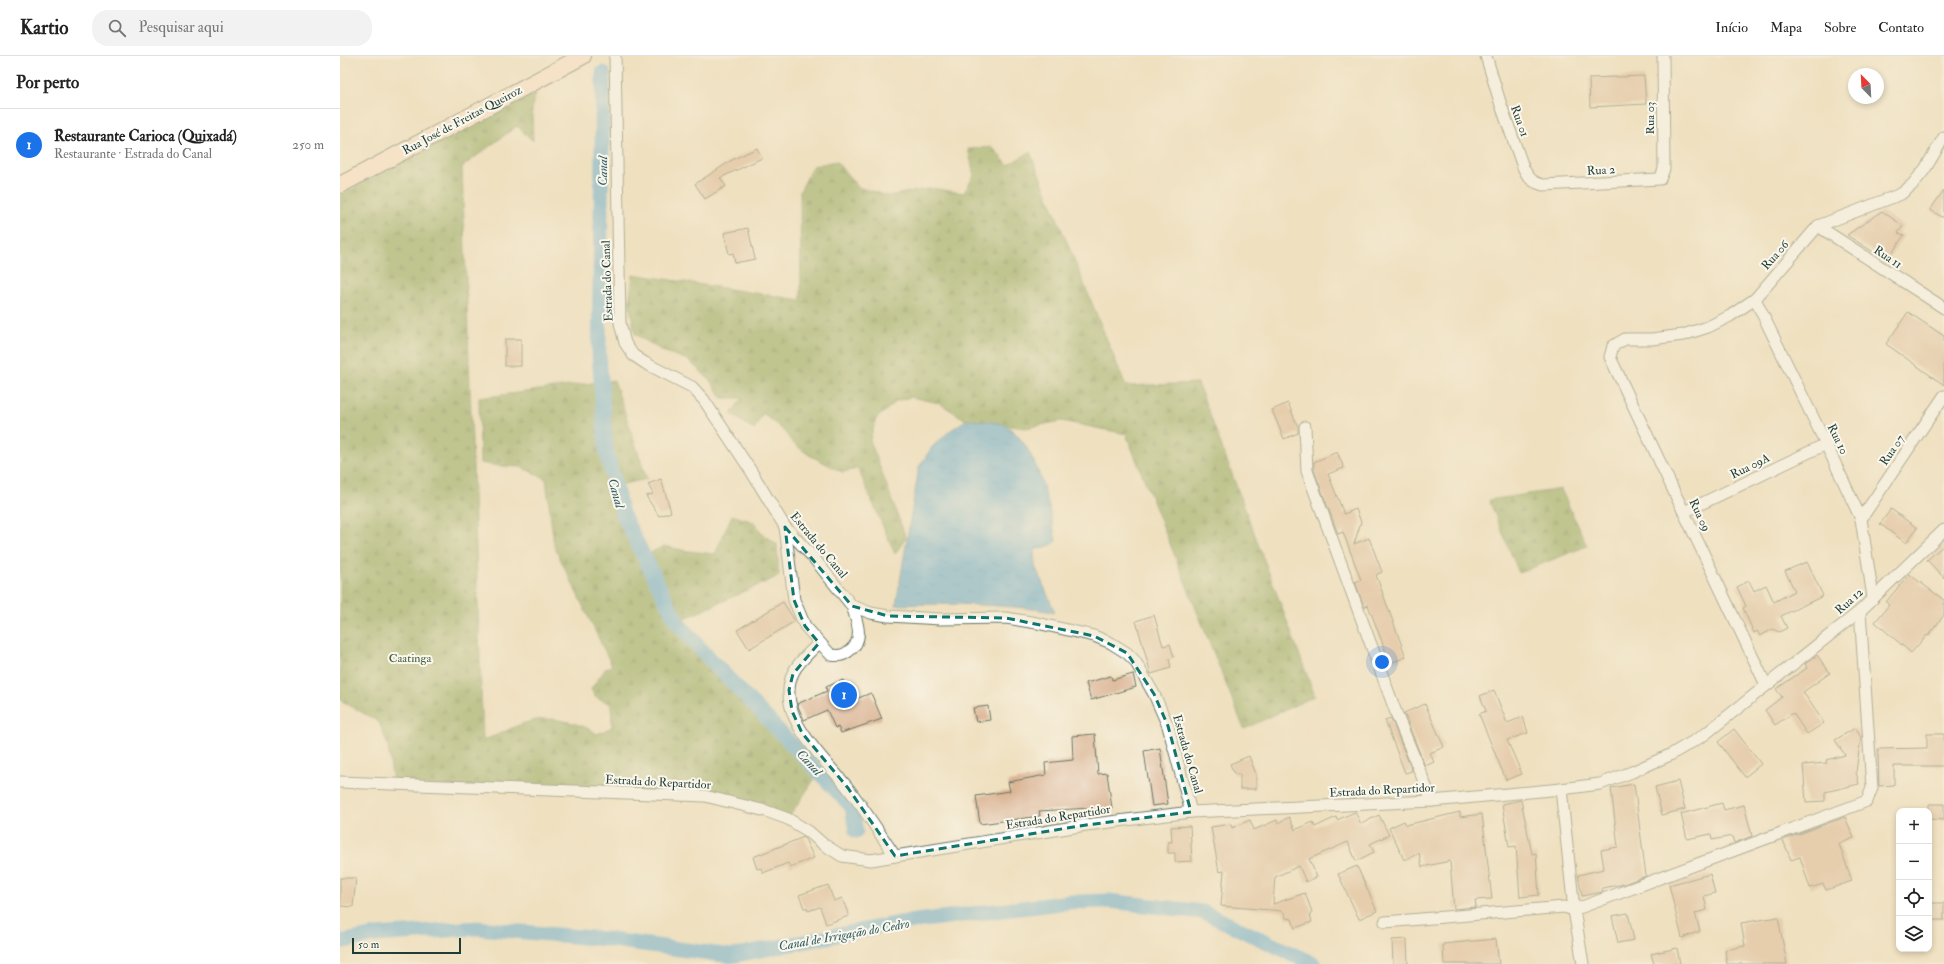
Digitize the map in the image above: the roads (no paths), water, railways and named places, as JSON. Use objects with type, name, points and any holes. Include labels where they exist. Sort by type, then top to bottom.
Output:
[{"type":"main road","name":"Rua José de Freitas Queiroz","points":[[340,185],[583,56]]},
{"type":"street","name":"Estrada do Canal","points":[[615,56],[620,323],[625,342],[633,355],[645,363],[692,387],[704,400],[751,471],[785,527],[812,556],[852,606],[871,613],[888,616],[941,620],[1006,618],[1044,624],[1094,636],[1111,642],[1127,652],[1136,661],[1154,694],[1168,726],[1191,812]]},
{"type":"street","name":"Rua 01","points":[[1486,56],[1501,105],[1523,167],[1528,177],[1543,185]]},
{"type":"street","name":"Rua 03","points":[[1660,178],[1664,169],[1663,56]]},
{"type":"street","name":"Rua 06","points":[[1610,357],[1613,346],[1619,341],[1625,339],[1652,339],[1683,335],[1708,327],[1730,316],[1754,300],[1818,226],[1901,194],[1917,179],[1944,137]]},
{"type":"street","name":"Rua 2","points":[[1543,185],[1660,178]]},
{"type":"street","name":"Rua 11","points":[[1818,226],[1944,308]]},
{"type":"street","name":"Rua 10","points":[[1754,300],[1826,444],[1861,519],[1873,598]]},
{"type":"street","name":"Rua 09","points":[[1610,357],[1766,685]]},
{"type":"street","name":"Rua 07","points":[[1861,519],[1944,396]]},
{"type":"street","points":[[1305,427],[1307,471],[1398,718],[1432,801]]},
{"type":"street","name":"Rua 09A","points":[[1684,512],[1826,444]]},
{"type":"street","points":[[785,527],[794,600],[805,626],[831,655],[837,656],[845,654],[852,649],[857,642],[859,633],[852,606]]},
{"type":"street","name":"Rua 12","points":[[1766,685],[1860,611],[1944,530]]},
{"type":"street","points":[[1385,922],[1564,907],[1574,910],[1867,801],[1872,788],[1860,611]]},
{"type":"street","points":[[819,643],[793,674],[789,690],[792,712],[802,733],[819,756],[848,788],[895,856]]},
{"type":"street","name":"Estrada do Repartidor","points":[[340,782],[705,796],[766,811],[788,819],[808,831],[823,844],[842,856],[871,860],[1086,825],[1191,812],[1432,801],[1600,784],[1670,755],[1704,735],[1766,685]]},
{"type":"street","points":[[1561,789],[1574,910],[1583,964]]},
{"type":"water","points":[[966,420],[992,422],[1005,425],[1016,434],[1026,446],[1034,461],[1046,495],[1056,541],[1052,545],[1034,550],[1035,566],[1055,612],[1015,607],[976,605],[896,605],[919,467],[932,447],[951,430]]},
{"type":"waterway","name":"Canal","points":[[603,73],[599,354],[606,450],[622,513],[677,622],[709,658],[852,807],[856,831]]},
{"type":"waterway","name":"Canal de Irrigação do Cedro","points":[[340,942],[375,935],[477,928],[605,939],[731,956],[899,923],[1070,902],[1109,901],[1203,912],[1314,964]]},
{"type":"place","name":"Restaurante Carioca (Quixadá)","points":[[844,695]]},
{"type":"park label","name":"Caatinga","points":[[410,658]]}]
